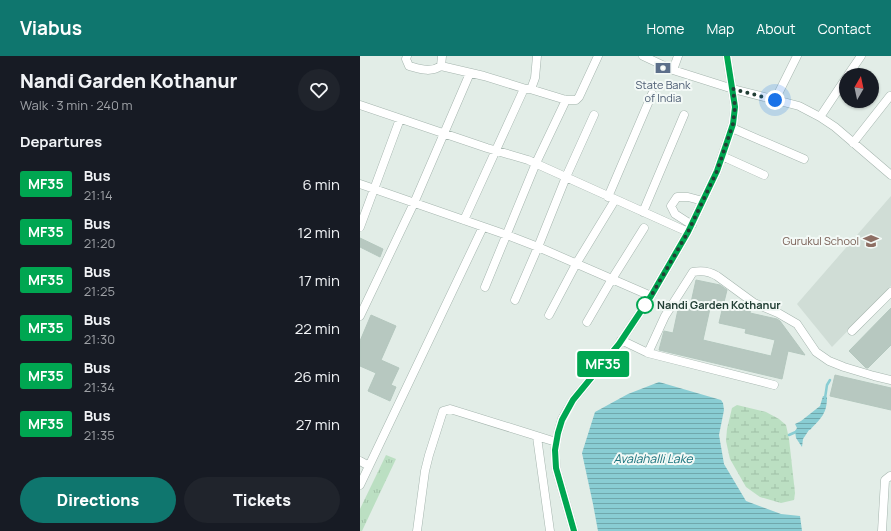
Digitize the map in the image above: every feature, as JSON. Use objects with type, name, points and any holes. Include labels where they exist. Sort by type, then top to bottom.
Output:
[{"type":"street","points":[[407,56],[406,60],[409,66],[427,71],[441,66],[566,100],[576,100],[579,97],[598,56]]},
{"type":"street","points":[[441,66],[442,56]]},
{"type":"street","points":[[464,220],[523,91],[529,89],[535,78],[537,56]]},
{"type":"street","points":[[642,56],[674,70],[733,89],[799,106],[835,127],[891,175]]},
{"type":"street","points":[[674,70],[678,56]]},
{"type":"street","points":[[574,531],[556,468],[556,442],[562,420],[573,400],[622,340],[651,296],[690,229],[717,171],[732,128],[735,107],[727,56]]},
{"type":"street","points":[[775,100],[797,56]]},
{"type":"street","points":[[853,68],[861,56]]},
{"type":"street","points":[[360,316],[414,203],[470,73]]},
{"type":"street","points":[[820,117],[839,88]]},
{"type":"street","points":[[549,315],[612,198],[652,94]]},
{"type":"street","points":[[854,143],[890,96]]},
{"type":"street","points":[[485,287],[536,163],[566,100]]},
{"type":"street","points":[[360,105],[486,148],[536,163],[643,212],[690,229]]},
{"type":"street","points":[[643,212],[684,115]]},
{"type":"street","points":[[515,300],[566,177],[594,116]]},
{"type":"street","points":[[360,227],[400,119]]},
{"type":"street","points":[[732,128],[804,159]]},
{"type":"street","points":[[722,156],[764,175]]},
{"type":"street","points":[[360,184],[507,235],[651,296]]},
{"type":"street","points":[[690,229],[674,214],[671,206],[677,196],[703,201]]},
{"type":"street","points":[[360,485],[483,227]]},
{"type":"street","points":[[587,322],[644,228]]},
{"type":"street","points":[[648,353],[665,316],[693,272],[705,271],[717,276],[754,303],[778,313],[797,324],[816,352],[829,361],[866,374],[891,380]]},
{"type":"street","points":[[852,331],[891,292]]},
{"type":"street","points":[[622,340],[648,353],[774,385]]},
{"type":"street","points":[[417,531],[425,471],[443,411],[450,409],[556,442]]},
{"type":"street","points":[[537,437],[550,531]]},
{"type":"street","points":[[360,461],[369,466]]},
{"type":"street","points":[[882,531],[885,480],[891,476]]},
{"type":"shaded area","name":"Gurukul School","points":[[891,196],[891,286],[832,347],[797,304]]},
{"type":"green space","points":[[737,405],[766,412],[779,419],[786,425],[795,493],[794,500],[781,503],[760,497],[746,487],[730,459],[726,441],[732,408]]},
{"type":"green space","points":[[386,455],[396,459],[362,531],[360,531],[360,509]]},
{"type":"water","name":"Avalahalli Lake","points":[[659,382],[721,400],[724,410],[719,435],[724,464],[746,501],[781,514],[800,516],[802,531],[598,531],[582,453],[595,412],[628,394]]},
{"type":"water","points":[[823,396],[827,397],[825,412],[803,439],[802,447],[796,438],[795,431],[797,428],[795,424],[820,406]]},
{"type":"building","points":[[360,238],[383,249],[380,257],[360,247]]},
{"type":"building","points":[[696,280],[720,285],[727,290],[724,302],[751,308],[750,313],[777,319],[805,355],[788,351],[782,379],[659,350],[664,331],[673,333],[679,305],[690,307]],"holes":[[[711,304],[723,306],[719,323],[746,329],[745,333],[775,340],[771,356],[703,340]]]},
{"type":"building","points":[[891,308],[891,345],[868,368],[866,368],[849,351]]},
{"type":"building","points":[[371,315],[396,326],[381,360],[399,368],[391,385],[396,387],[390,401],[368,391],[376,373],[360,366],[360,341]]},
{"type":"building","points":[[835,375],[891,388],[891,410],[830,396]]},
{"type":"waterway","points":[[825,398],[827,385],[830,380]]},
{"type":"waterway","points":[[789,435],[798,431]]},
{"type":"bus line","name":"MF35","points":[[574,531],[556,468],[555,450],[562,420],[573,400],[619,344],[651,296],[688,232],[717,171],[732,128],[735,107],[727,56]]},
{"type":"place","name":"State Bank of India","points":[[663,68]]},
{"type":"place","name":"Gurukul School","points":[[871,241]]},
{"type":"place","name":"Nandi Garden Kothanur","points":[[645,305]]},
{"type":"route","points":[[645,305],[688,232],[717,171],[733,124],[735,107],[733,89],[775,100]]}]
